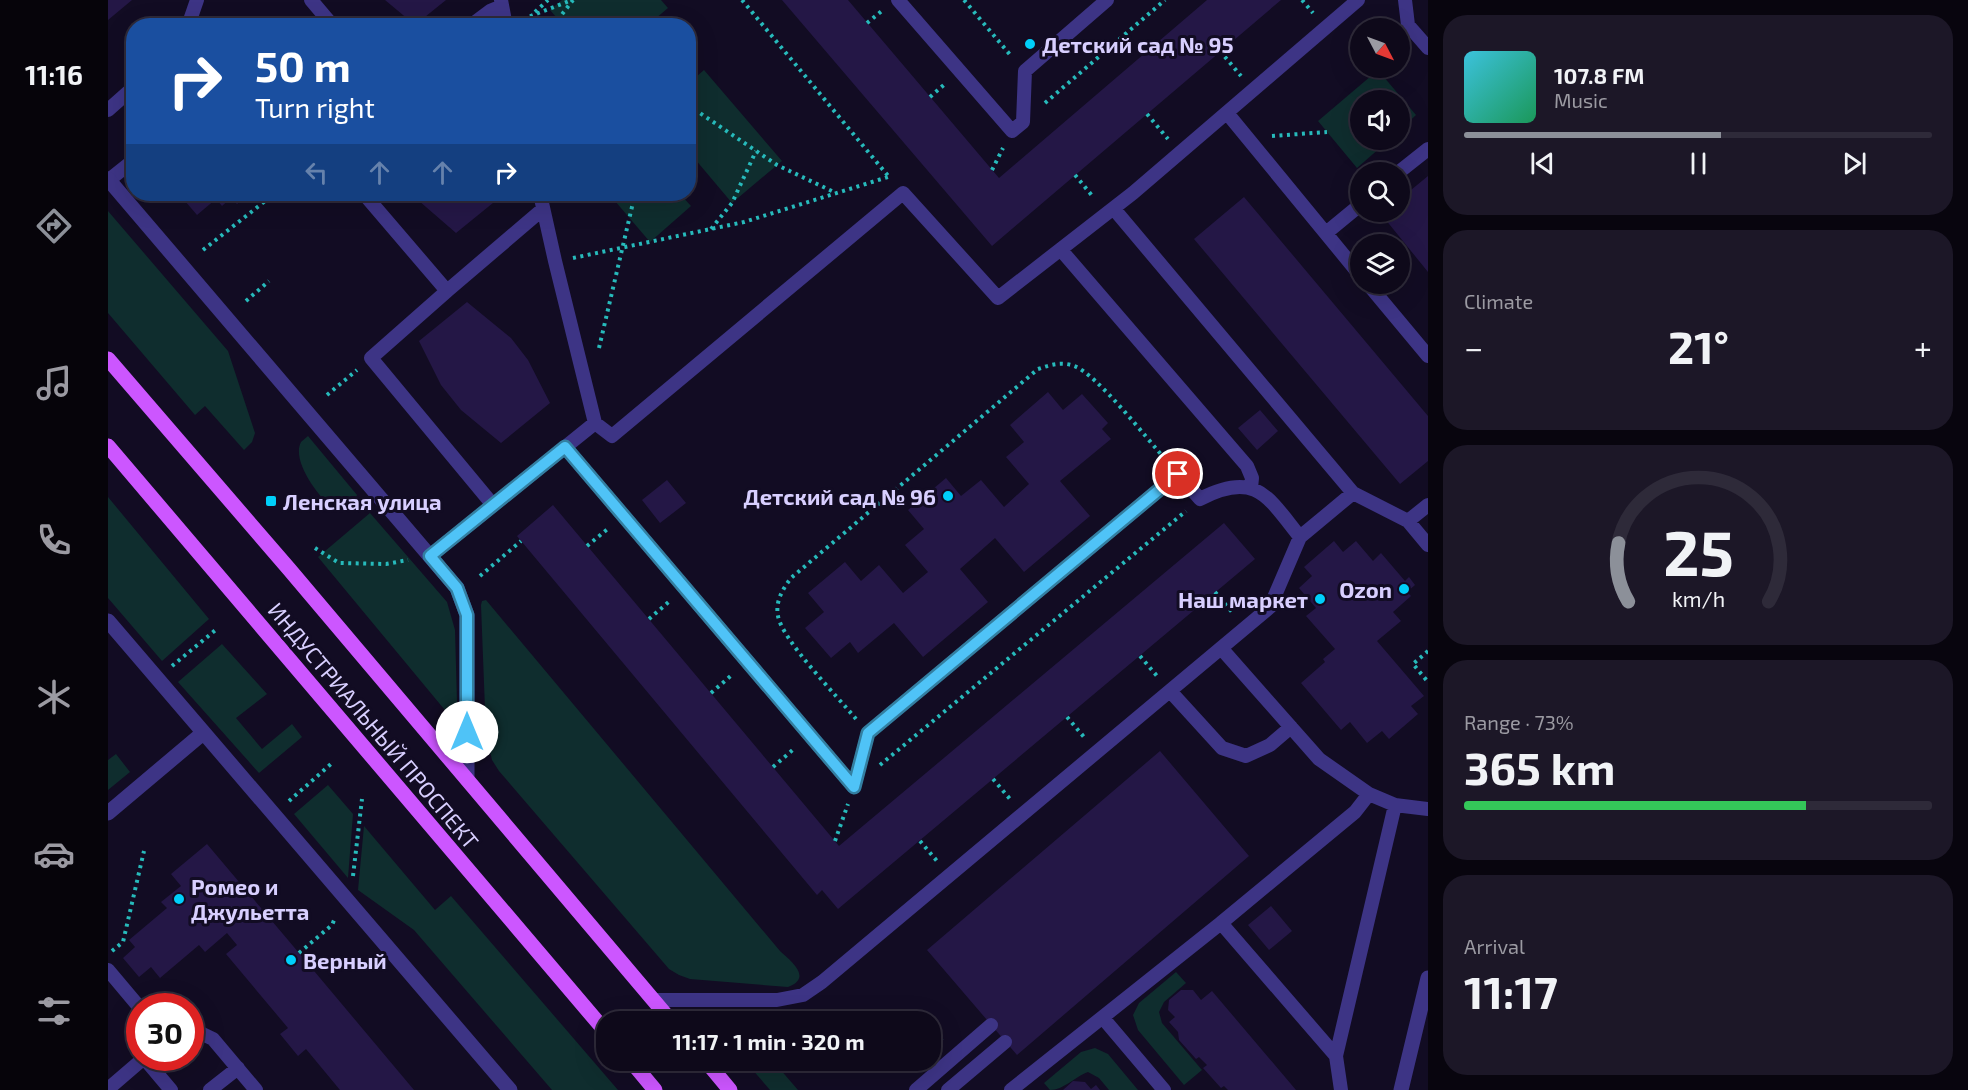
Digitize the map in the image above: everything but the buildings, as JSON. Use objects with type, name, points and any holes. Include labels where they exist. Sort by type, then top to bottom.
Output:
[{"type":"main road","name":"ИНДУСТРИАЛЬНЫЙ ПРОСПЕКТ","points":[[108,359],[663,1011]]},
{"type":"main road","name":"ИНДУСТРИАЛЬНЫЙ ПРОСПЕКТ","points":[[108,446],[596,1020]]},
{"type":"main road","points":[[639,1071],[655,1090]]},
{"type":"main road","points":[[714,1071],[730,1090]]},
{"type":"street","points":[[109,180],[126,200]]},
{"type":"street","points":[[127,201],[457,588],[467,615],[467,779]]},
{"type":"street","points":[[108,621],[510,1090]]},
{"type":"street","points":[[108,813],[203,733]]},
{"type":"street","points":[[1401,1090],[1428,978]]},
{"type":"lane","points":[[191,18],[197,0]]},
{"type":"lane","points":[[311,0],[326,18]]},
{"type":"lane","points":[[898,0],[1012,131],[1023,122],[1025,71],[1107,0]]},
{"type":"lane","points":[[541,201],[596,423],[612,436],[903,194],[998,298],[1110,211],[1358,0]]},
{"type":"lane","points":[[1405,0],[1408,25],[1428,48]]},
{"type":"lane","points":[[481,18],[501,3],[504,18]]},
{"type":"lane","points":[[108,110],[126,94]]},
{"type":"lane","points":[[1227,113],[1350,263]]},
{"type":"lane","points":[[1410,163],[1428,149]]},
{"type":"lane","points":[[109,180],[126,166]]},
{"type":"lane","points":[[370,201],[447,291]]},
{"type":"lane","points":[[493,505],[371,358],[543,209]]},
{"type":"lane","points":[[1110,211],[1353,493],[1408,521],[1428,545]]},
{"type":"lane","points":[[1326,233],[1350,213]]},
{"type":"lane","points":[[1061,250],[1247,466],[1252,478],[1251,488]]},
{"type":"lane","points":[[1376,294],[1428,356]]},
{"type":"lane","points":[[430,556],[596,423]]},
{"type":"lane","points":[[565,447],[854,787]]},
{"type":"lane","points":[[854,787],[868,733],[1178,474],[1200,499],[1214,492],[1234,487],[1251,488],[1267,496],[1300,537]]},
{"type":"lane","points":[[654,1000],[777,1000],[803,995],[822,982],[1270,607],[1300,537],[1353,493]]},
{"type":"lane","points":[[1408,521],[1428,505]]},
{"type":"lane","points":[[1221,648],[1319,759],[1369,794],[1395,805],[1428,809]]},
{"type":"lane","points":[[1170,691],[1222,748],[1246,756],[1270,745],[1291,727]]},
{"type":"lane","points":[[1011,1090],[1221,923],[1355,812],[1369,794]]},
{"type":"lane","points":[[1341,1090],[1336,1056],[1395,805]]},
{"type":"lane","points":[[1221,923],[1336,1056]]},
{"type":"lane","points":[[108,970],[127,993]]},
{"type":"lane","points":[[1103,1018],[1164,1090]]},
{"type":"lane","points":[[916,1090],[991,1025]]},
{"type":"lane","points":[[204,1035],[213,1039],[256,1090]]},
{"type":"lane","points":[[948,1090],[1005,1042]]},
{"type":"lane","points":[[210,1090],[238,1068]]},
{"type":"lane","points":[[108,1089],[129,1071]]},
{"type":"lane","points":[[155,1071],[171,1090]]},
{"type":"path","points":[[525,18],[548,0]]},
{"type":"path","points":[[532,14],[572,0]]},
{"type":"path","points":[[559,18],[572,0]]},
{"type":"path","points":[[742,0],[903,194]]},
{"type":"path","points":[[964,0],[1025,71]]},
{"type":"path","points":[[1023,122],[1165,0]]},
{"type":"path","points":[[1220,51],[1253,91]]},
{"type":"path","points":[[696,110],[777,165],[836,193]]},
{"type":"path","points":[[1147,114],[1180,153]]},
{"type":"path","points":[[1247,138],[1327,132]]},
{"type":"path","points":[[710,229],[732,204],[756,151]]},
{"type":"path","points":[[1075,176],[1110,211]]},
{"type":"path","points":[[555,261],[744,222],[889,177]]},
{"type":"path","points":[[203,250],[265,201]]},
{"type":"path","points":[[588,392],[633,201]]},
{"type":"path","points":[[246,301],[269,281]]},
{"type":"path","points":[[327,395],[371,358]]},
{"type":"path","points":[[868,733],[785,634],[778,615],[779,596],[791,578],[1038,369],[1056,363],[1074,366],[1091,376],[1178,474]]},
{"type":"path","points":[[835,841],[854,787],[1200,499]]},
{"type":"path","points":[[587,546],[623,515]]},
{"type":"path","points":[[480,576],[521,542]]},
{"type":"path","points":[[315,548],[339,563],[386,564],[430,556]]},
{"type":"path","points":[[649,619],[685,588]]},
{"type":"path","points":[[1215,592],[1245,627]]},
{"type":"path","points":[[168,669],[218,628]]},
{"type":"path","points":[[1428,651],[1413,664],[1428,682]]},
{"type":"path","points":[[1140,656],[1170,691]]},
{"type":"path","points":[[711,693],[747,662]]},
{"type":"path","points":[[1067,717],[1096,752]]},
{"type":"path","points":[[773,767],[810,735]]},
{"type":"path","points":[[286,804],[332,764]]},
{"type":"path","points":[[993,779],[1023,813]]},
{"type":"path","points":[[352,883],[362,799]]},
{"type":"path","points":[[920,840],[949,875]]},
{"type":"path","points":[[108,955],[123,942],[144,851]]},
{"type":"path","points":[[299,953],[332,925]]},
{"type":"green space","points":[[562,0],[661,0],[668,8],[656,18],[557,18],[550,10]]},
{"type":"green space","points":[[704,70],[782,161],[732,203],[696,160],[696,77]]},
{"type":"green space","points":[[1369,78],[1385,78],[1395,90],[1354,90]]},
{"type":"green space","points":[[1350,94],[1350,150],[1378,150],[1364,162],[1352,162],[1318,121]]},
{"type":"green space","points":[[1410,108],[1416,115],[1410,121]]},
{"type":"green space","points":[[615,201],[686,201],[691,206],[650,242]]},
{"type":"green space","points":[[108,211],[228,351],[255,433],[252,442],[244,450],[205,406],[195,415],[108,313]]},
{"type":"green space","points":[[308,436],[357,495],[354,501],[332,508],[320,496],[308,478],[300,459],[301,442]]},
{"type":"green space","points":[[108,497],[209,619],[162,661],[108,598]]},
{"type":"green space","points":[[370,513],[447,602],[455,630],[457,702],[453,712],[444,709],[318,557]]},
{"type":"green space","points":[[486,600],[780,951],[794,964],[799,974],[799,979],[795,983],[788,987],[690,979],[669,969],[499,771],[492,760],[486,735],[481,605],[482,601]]},
{"type":"green space","points":[[222,644],[267,694],[236,718],[262,749],[292,724],[302,737],[259,773],[178,682]]},
{"type":"green space","points":[[116,754],[130,772],[108,790],[108,760]]},
{"type":"green space","points":[[328,785],[353,814],[348,878],[294,814]]},
{"type":"green space","points":[[364,826],[435,910],[451,896],[596,1064],[596,1071],[602,1071],[618,1090],[552,1090],[414,930],[358,890]]},
{"type":"green space","points":[[1176,972],[1186,983],[1164,1002],[1159,1012],[1162,1023],[1202,1070],[1184,1085],[1138,1030],[1133,1015],[1139,1003]]},
{"type":"green space","points":[[1095,1048],[1108,1054],[1138,1090],[1109,1090],[1099,1078],[1088,1072],[1055,1089],[1050,1090],[1044,1083],[1081,1052]]},
{"type":"green space","points":[[754,1071],[782,1071],[798,1090],[770,1090]]},
{"type":"place","name":"Детский сад № 95","points":[[1030,44]]},
{"type":"place","name":"Детский сад № 96","points":[[948,496]]},
{"type":"place","name":"Ленская улица","points":[[271,501]]},
{"type":"place","name":"Ozon","points":[[1404,589]]},
{"type":"place","name":"Наш маркет","points":[[1320,599]]},
{"type":"place","name":"Ромео и Джульетта","points":[[179,899]]},
{"type":"place","name":"Верный","points":[[291,960]]},
{"type":"route","points":[[467,732],[467,615],[457,588],[430,556],[565,447],[854,787],[868,733],[1178,474]]}]
